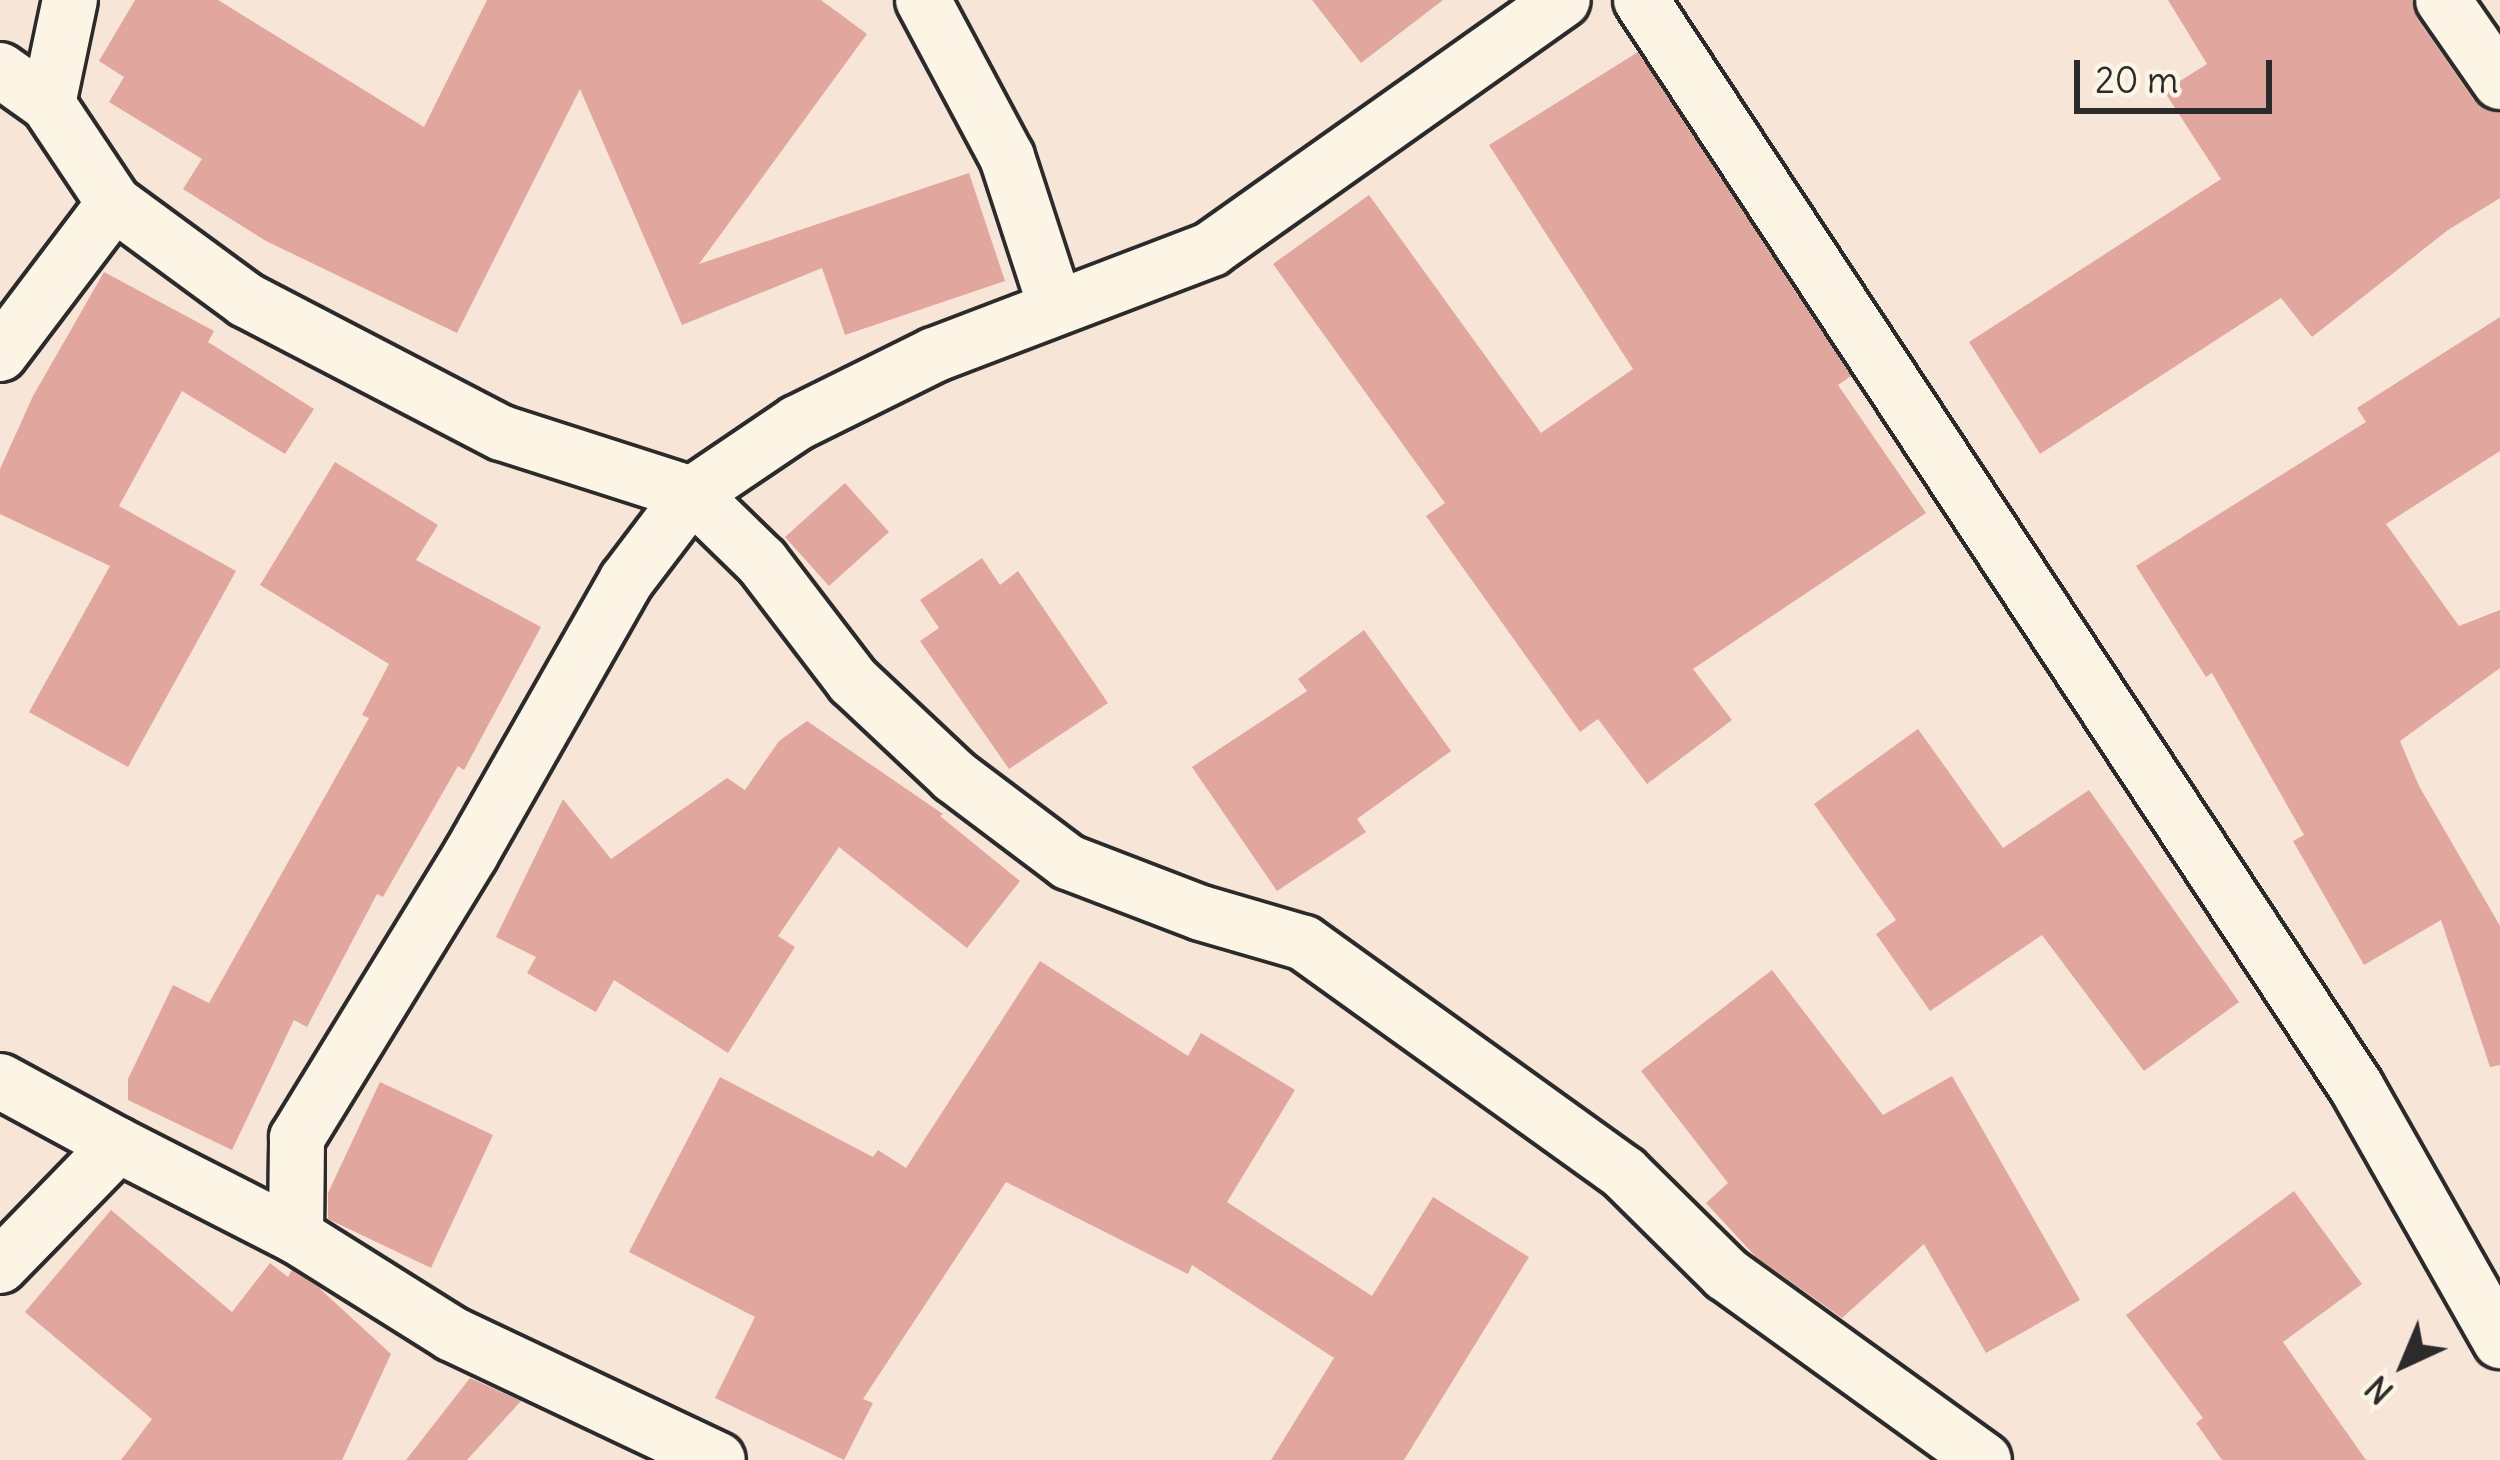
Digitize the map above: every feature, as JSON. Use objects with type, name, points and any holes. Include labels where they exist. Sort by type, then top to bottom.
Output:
[{"type":"street","points":[[48,104],[70,0]]},
{"type":"street","points":[[923,0],[1007,157],[1055,304]]},
{"type":"street","points":[[296,1236],[297,1138],[472,854],[626,581],[692,494],[797,423],[934,355],[1055,304],[1211,249],[1563,0]]},
{"type":"street","points":[[1641,0],[2357,1088],[2500,1341]]},
{"type":"street","points":[[2443,0],[2500,82]]},
{"type":"street","points":[[0,70],[48,104],[114,203],[246,300],[502,434],[692,494],[762,562],[853,682],[954,776],[1068,862],[1201,914],[1304,943],[1624,1173],[1726,1274],[1984,1460]]},
{"type":"street","points":[[0,354],[114,203]]},
{"type":"street","points":[[0,1081],[296,1236],[452,1334],[718,1460]]},
{"type":"street","points":[[0,1266],[118,1145]]},
{"type":"building","points":[[135,0],[218,0],[424,127],[487,0],[821,0],[867,34],[699,264],[969,173],[1005,281],[845,335],[822,268],[682,325],[580,89],[457,333],[266,241],[183,189],[202,159],[109,102],[124,77],[99,61]]},
{"type":"building","points":[[1312,0],[1443,0],[1361,63]]},
{"type":"building","points":[[2168,0],[2412,0],[2417,18],[2474,100],[2500,113],[2500,198],[2448,230],[2312,337],[2281,298],[2040,454],[1969,342],[2221,179],[2164,91],[2207,64]]},
{"type":"building","points":[[1638,52],[1851,376],[1838,385],[1926,513],[1693,669],[1732,720],[1647,784],[1598,719],[1580,732],[1426,516],[1445,503],[1273,264],[1369,195],[1541,433],[1633,369],[1489,145]]},
{"type":"building","points":[[104,272],[214,331],[208,342],[314,409],[285,454],[182,391],[119,506],[236,571],[128,767],[29,712],[110,566],[0,514],[0,469],[33,396]]},
{"type":"building","points":[[2500,317],[2500,451],[2386,524],[2459,626],[2500,610],[2500,668],[2400,741],[2419,786],[2500,926],[2500,1065],[2490,1067],[2441,920],[2364,965],[2293,841],[2304,835],[2212,673],[2206,677],[2136,566],[2366,422],[2357,408]]},
{"type":"building","points":[[335,462],[438,525],[416,560],[541,627],[464,770],[458,766],[383,897],[377,894],[307,1027],[294,1020],[232,1150],[128,1100],[128,1079],[173,985],[209,1003],[369,718],[362,715],[389,664],[260,585]]},
{"type":"building","points":[[845,483],[889,532],[829,586],[785,537]]},
{"type":"building","points":[[982,558],[1000,585],[1018,571],[1108,703],[1009,769],[920,641],[939,628],[920,600]]},
{"type":"building","points":[[1364,630],[1451,751],[1357,819],[1366,832],[1277,891],[1192,767],[1307,691],[1298,679]]},
{"type":"building","points":[[807,721],[943,814],[940,816],[1020,881],[967,948],[839,847],[778,936],[795,947],[728,1053],[614,980],[596,1012],[527,973],[536,957],[496,937],[563,799],[611,859],[727,778],[745,790],[779,741]]},
{"type":"building","points":[[1918,729],[2003,848],[2089,790],[2239,1002],[2144,1071],[2042,935],[1930,1011],[1876,934],[1896,920],[1814,804]]},
{"type":"building","points":[[1040,961],[1188,1056],[1201,1033],[1295,1090],[1227,1202],[1372,1296],[1433,1197],[1529,1257],[1404,1460],[1271,1460],[1334,1358],[1192,1265],[1188,1274],[1006,1182],[863,1399],[873,1403],[844,1460],[715,1398],[755,1317],[629,1252],[720,1077],[873,1157],[878,1150],[906,1168]]},
{"type":"building","points":[[1772,970],[1883,1115],[1952,1076],[2080,1300],[1986,1353],[1924,1244],[1842,1318],[1756,1257],[1706,1203],[1728,1183],[1641,1071]]},
{"type":"building","points":[[380,1082],[493,1135],[431,1268],[328,1219],[328,1193]]},
{"type":"building","points":[[2294,1191],[2362,1284],[2283,1342],[2366,1460],[2222,1460],[2196,1423],[2203,1418],[2126,1315]]},
{"type":"building","points":[[111,1210],[232,1312],[270,1263],[288,1277],[292,1270],[318,1287],[391,1354],[342,1460],[121,1460],[152,1419],[25,1312]]},
{"type":"building","points":[[470,1378],[521,1401],[467,1460],[406,1460]]}]
